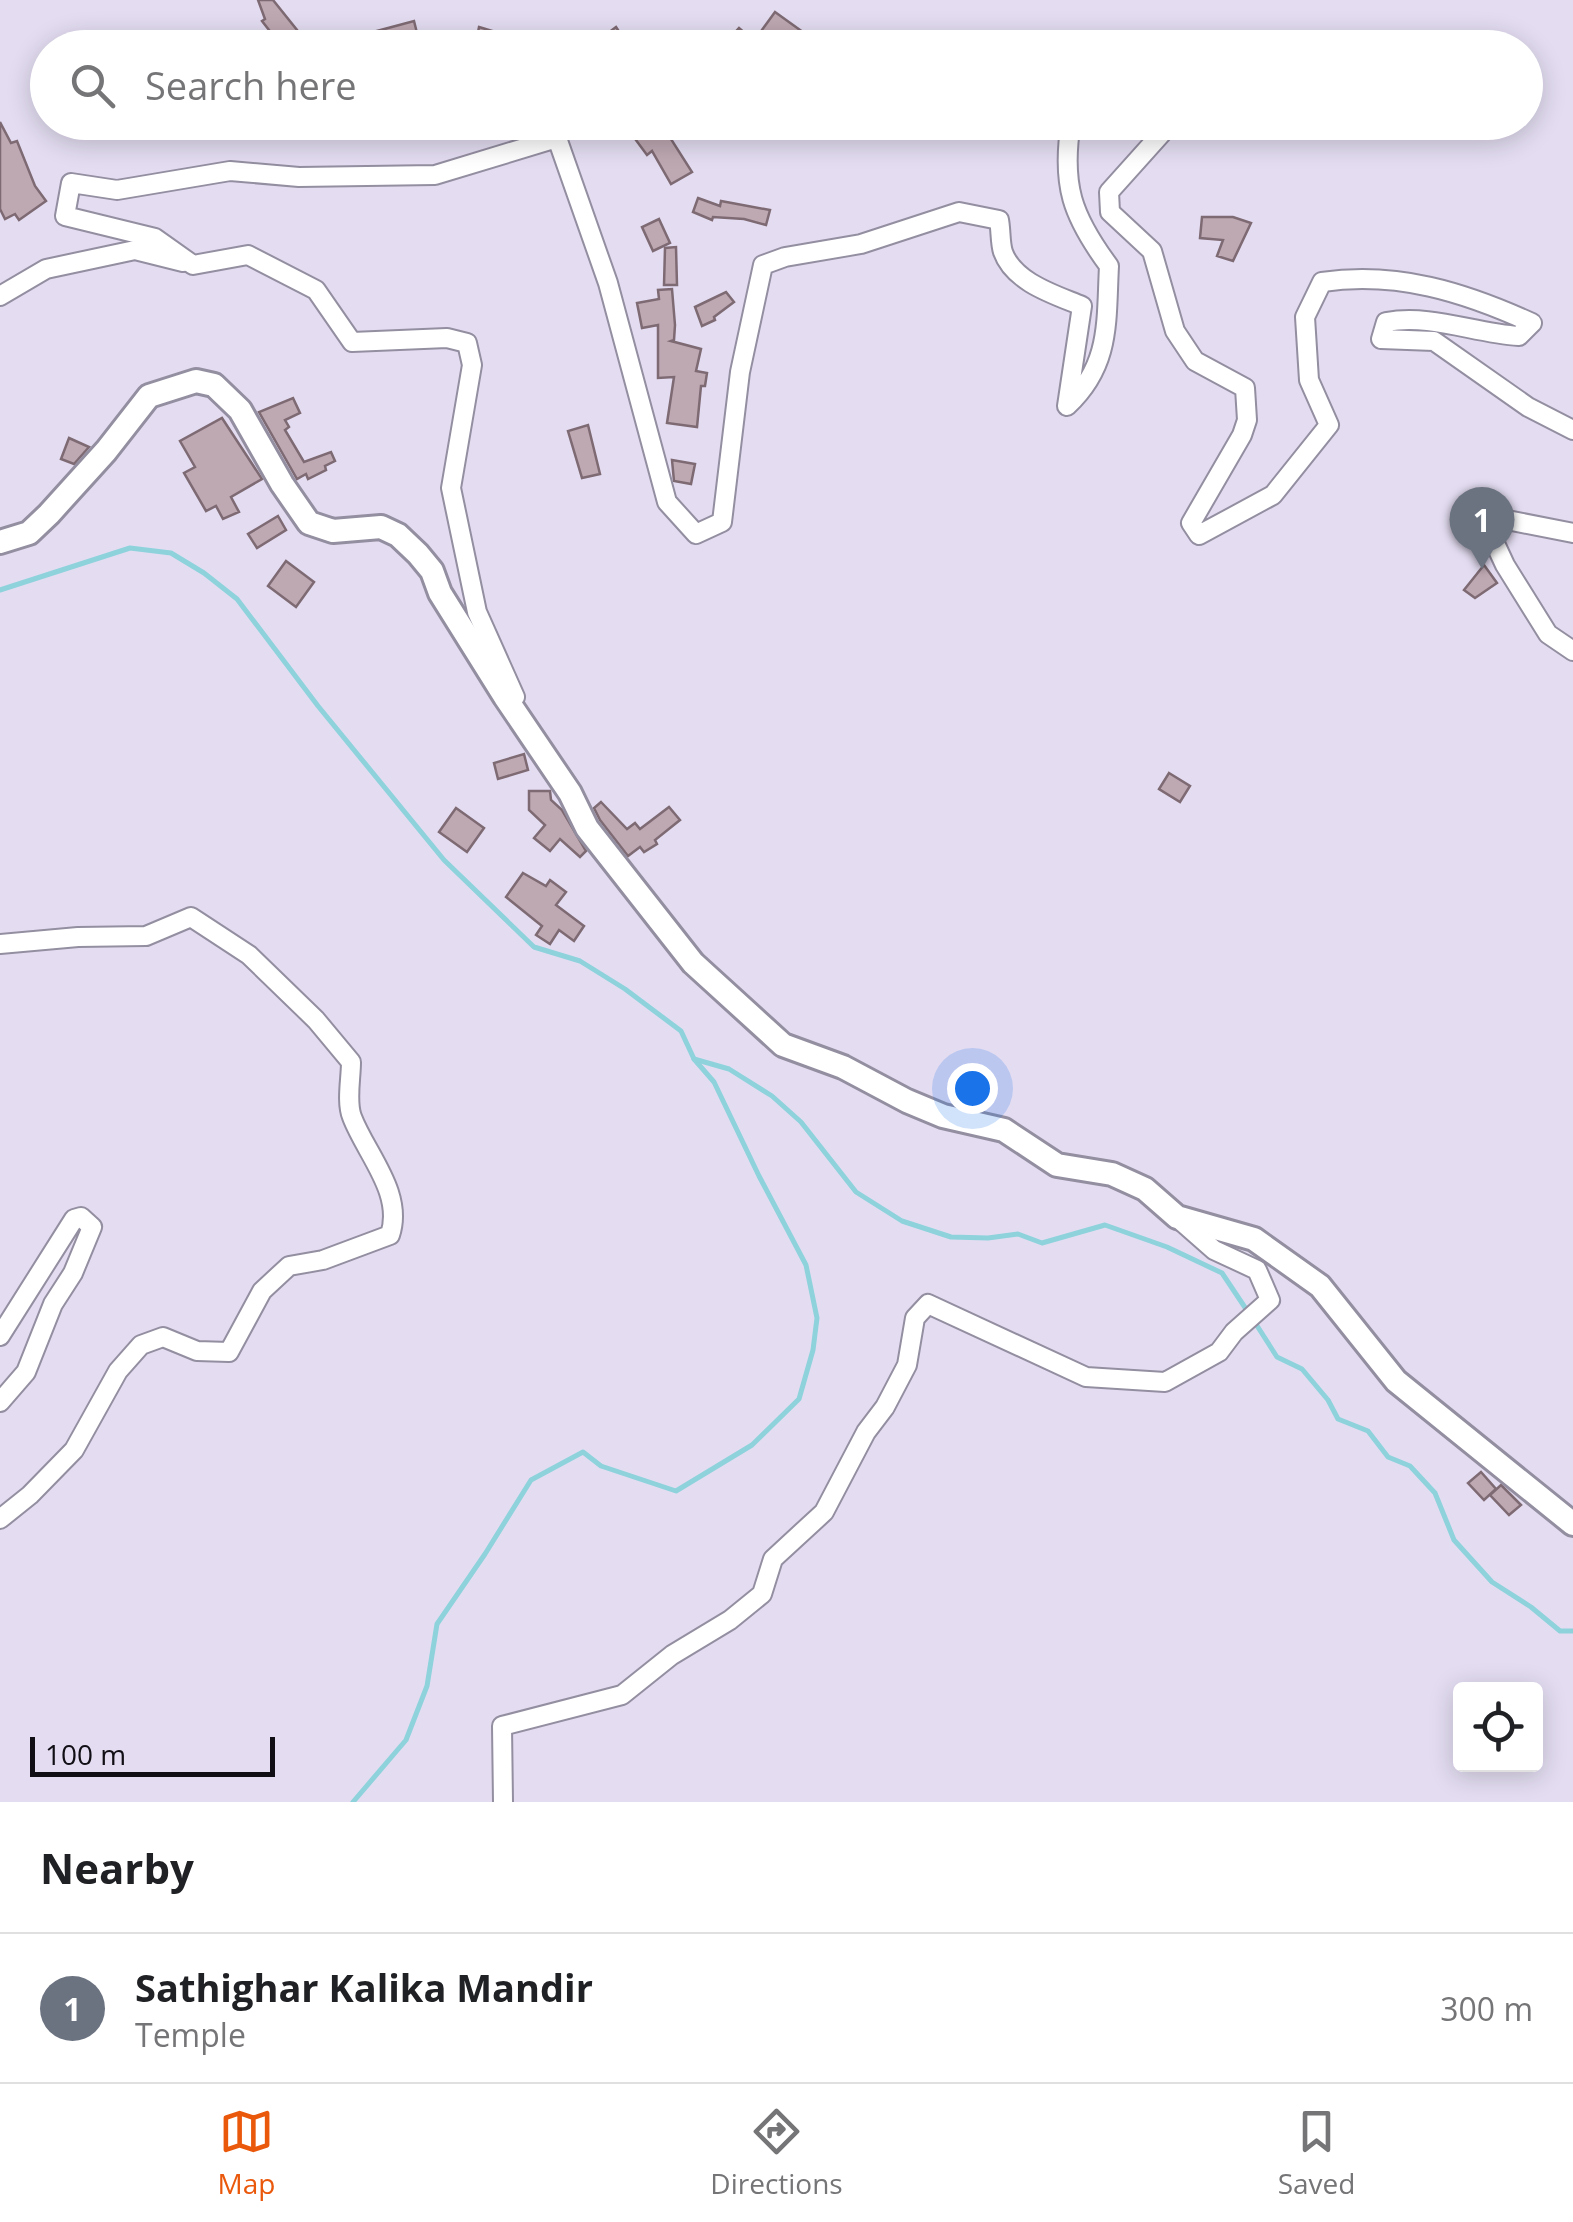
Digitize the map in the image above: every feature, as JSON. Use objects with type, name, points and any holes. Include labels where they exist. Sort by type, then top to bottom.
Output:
[{"type":"street","points":[[193,265],[155,238],[65,216],[72,183],[117,190],[230,171],[299,177],[435,174],[551,140]]},
{"type":"street","points":[[559,140],[608,282],[666,502],[696,534],[722,522],[740,372],[763,265],[784,257],[861,244],[959,212],[1000,220],[1004,255],[1019,273],[1035,286],[1082,306],[1067,406],[1087,387],[1105,346],[1110,266],[1082,229],[1066,173],[1069,140]]},
{"type":"street","points":[[1156,140],[1109,192],[1110,212],[1152,250],[1175,331],[1195,362],[1245,388],[1247,420],[1242,435],[1191,522],[1199,535],[1274,494],[1329,426],[1309,380],[1305,317],[1322,282],[1351,278],[1407,280],[1492,305],[1532,323],[1518,336],[1412,318],[1386,322],[1381,339],[1434,341],[1528,407],[1573,430]]},
{"type":"street","points":[[0,296],[46,269],[135,250],[193,265],[248,254],[316,290],[352,342],[446,338],[467,343],[472,365],[451,488],[477,612],[538,748]]},
{"type":"street","points":[[0,542],[29,533],[49,514],[149,396],[196,381],[214,384],[240,410],[282,484],[309,522],[333,531],[381,526],[398,535],[418,554],[570,794],[587,828],[693,963],[783,1045],[943,1116],[1004,1130],[1057,1165],[1112,1174],[1145,1188],[1214,1250],[1257,1270],[1270,1300],[1218,1352],[1165,1382],[1086,1377],[928,1304],[915,1318],[907,1365],[885,1407],[866,1432],[824,1512],[773,1559],[762,1594],[622,1694],[502,1726],[503,1802]]},
{"type":"street","points":[[1573,533],[1497,518],[1492,537],[1548,634],[1573,651]]},
{"type":"street","points":[[0,944],[146,936],[191,917],[249,955],[316,1020],[351,1062],[350,1114],[382,1171],[394,1222],[390,1235],[323,1260],[289,1266],[262,1290],[229,1352],[198,1351],[164,1337],[141,1345],[118,1371],[74,1450],[0,1519]]},
{"type":"street","points":[[1177,1217],[1254,1239],[1320,1286],[1396,1381],[1573,1524]]},
{"type":"street","points":[[0,1336],[74,1219],[80,1218],[92,1226],[74,1272],[53,1304],[26,1372],[0,1402]]},
{"type":"building","points":[[258,0],[273,0],[297,30],[269,30],[262,21],[265,19]]},
{"type":"building","points":[[775,12],[800,30],[762,30]]},
{"type":"building","points":[[414,21],[416,30],[381,30]]},
{"type":"building","points":[[0,122],[11,143],[17,141],[35,186],[46,201],[19,220],[15,214],[5,219],[0,209]]},
{"type":"building","points":[[636,140],[672,140],[692,172],[671,184],[652,151],[647,155]]},
{"type":"building","points":[[698,198],[720,206],[721,201],[770,210],[766,225],[744,219],[712,220],[693,212]]},
{"type":"building","points":[[1202,217],[1233,217],[1251,223],[1233,261],[1217,256],[1223,240],[1200,238]]},
{"type":"building","points":[[659,219],[670,243],[653,251],[642,227]]},
{"type":"building","points":[[676,247],[677,285],[664,285],[665,248]]},
{"type":"building","points":[[672,289],[675,325],[671,341],[701,349],[696,371],[707,373],[705,386],[701,386],[697,427],[667,423],[674,377],[658,378],[658,325],[642,328],[637,303],[659,299],[658,290]]},
{"type":"building","points":[[726,292],[734,302],[702,326],[695,307]]},
{"type":"building","points":[[293,398],[300,413],[285,420],[289,427],[285,430],[304,462],[331,452],[335,461],[308,479],[306,474],[297,479],[259,412]]},
{"type":"building","points":[[222,418],[262,479],[231,497],[239,512],[223,519],[216,506],[206,511],[184,473],[195,467],[180,441]]},
{"type":"building","points":[[588,425],[600,474],[582,478],[568,431]]},
{"type":"building","points":[[69,438],[89,447],[74,464],[61,459]]},
{"type":"building","points":[[672,460],[695,464],[691,484],[674,481]]},
{"type":"building","points":[[278,516],[286,530],[257,548],[248,534]]},
{"type":"building","points":[[286,561],[314,582],[296,607],[268,586]]},
{"type":"building","points":[[1484,565],[1497,583],[1475,598],[1464,590]]},
{"type":"building","points":[[524,754],[528,770],[498,779],[494,763]]},
{"type":"building","points":[[1169,773],[1190,786],[1180,802],[1159,789]]},
{"type":"building","points":[[529,791],[550,791],[551,800],[562,810],[586,851],[580,857],[560,839],[550,851],[534,838],[545,825],[529,810]]},
{"type":"building","points":[[601,802],[627,829],[635,823],[640,829],[669,807],[680,820],[655,840],[657,844],[644,852],[640,847],[628,856],[594,808]]},
{"type":"building","points":[[456,808],[484,828],[467,852],[439,832]]},
{"type":"building","points":[[523,873],[546,886],[550,880],[566,892],[556,905],[584,926],[574,941],[559,930],[550,944],[536,935],[542,926],[506,897]]},
{"type":"building","points":[[1481,1472],[1496,1489],[1484,1500],[1468,1483]]},
{"type":"building","points":[[1501,1485],[1521,1505],[1509,1515],[1490,1495]]},
{"type":"waterway","points":[[0,590],[130,548],[171,553],[237,599],[318,706],[444,860],[534,947],[580,961],[681,1031],[694,1059],[714,1082],[806,1265],[817,1318],[813,1350],[799,1399],[752,1445],[676,1491],[601,1466],[583,1452],[531,1480],[437,1624],[427,1686],[406,1740],[353,1802]]},
{"type":"waterway","points":[[694,1059],[729,1069],[772,1096],[801,1122],[856,1192],[902,1221],[951,1237],[1018,1234],[1042,1243],[1105,1225],[1167,1247],[1222,1273],[1248,1312]]},
{"type":"waterway","points":[[1254,1321],[1277,1357],[1302,1369],[1338,1419],[1368,1431],[1388,1457],[1410,1466],[1435,1493],[1454,1540],[1492,1582],[1560,1631],[1573,1631]]},
{"type":"place","name":"Sathighar Kalika Mandir","points":[[1482,569]]}]
